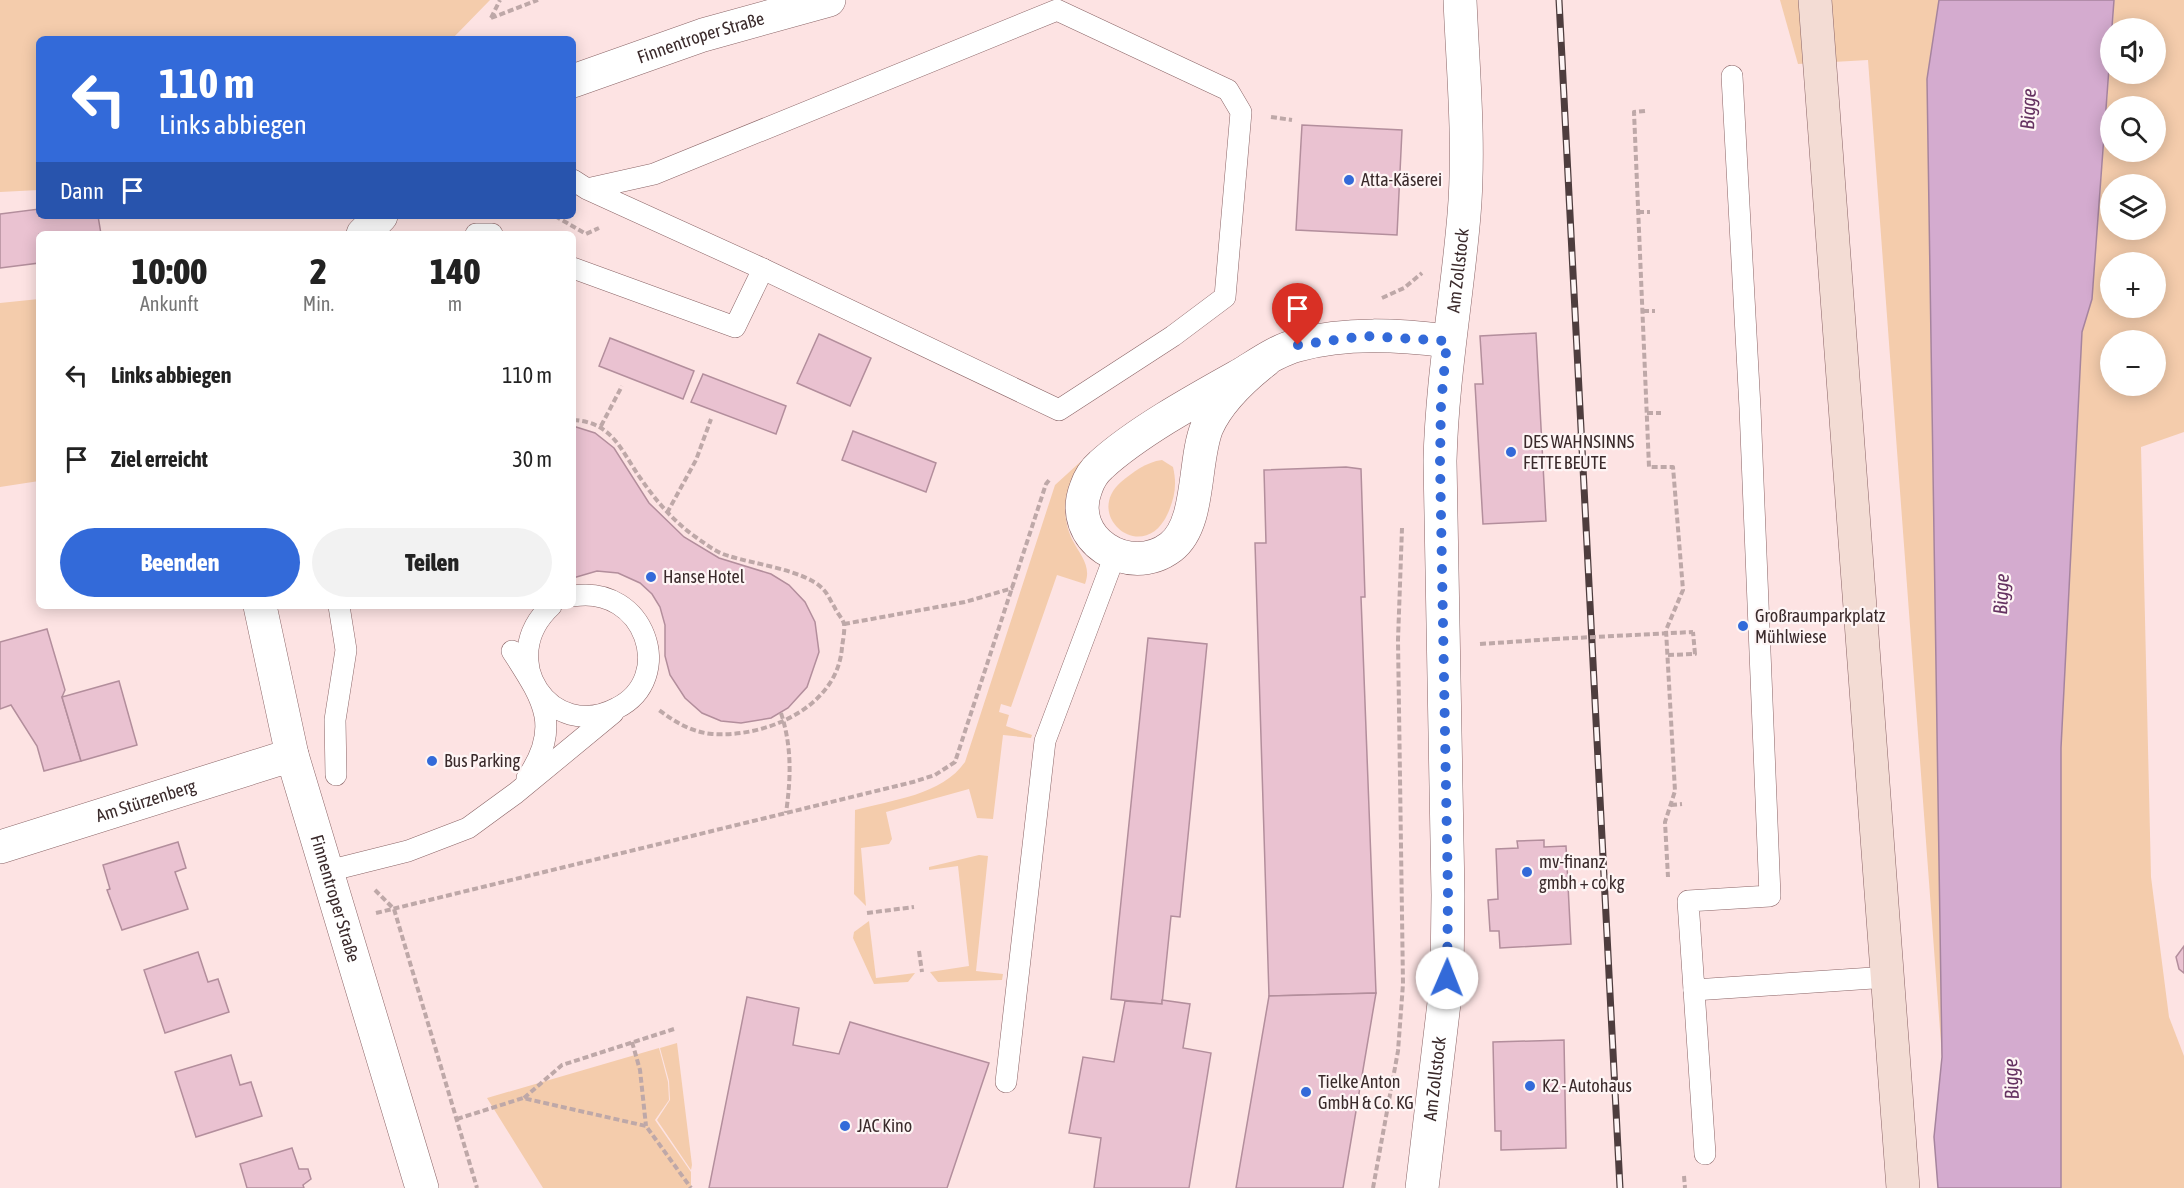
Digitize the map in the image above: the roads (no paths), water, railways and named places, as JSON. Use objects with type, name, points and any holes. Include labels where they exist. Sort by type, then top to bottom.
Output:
[{"type":"main road","points":[[1815,0],[1903,1188]]},
{"type":"street","name":"Finnentroper Straße","points":[[576,80],[704,35],[830,0]]},
{"type":"street","name":"Am Zollstock","points":[[1422,1188],[1447,978],[1448,895],[1440,461],[1441,404],[1464,215],[1466,171],[1460,0]]},
{"type":"street","points":[[366,231],[378,219]]},
{"type":"street","points":[[1266,360],[1224,400],[1208,425],[1199,453],[1191,508],[1178,540],[1161,554],[1137,559],[1115,555],[1103,549],[1087,531],[1083,502],[1091,476],[1099,466],[1130,443],[1266,360],[1298,345],[1333,339],[1392,336],[1447,341]]},
{"type":"street","points":[[1130,443],[1157,435],[1177,435],[1184,438],[1191,469],[1191,508]]},
{"type":"street","name":"Finnentroper Straße","points":[[261,609],[292,755],[340,868],[343,921],[422,1188]]},
{"type":"street","name":"Am Stürzenberg","points":[[0,847],[292,755]]},
{"type":"lane","points":[[1057,10],[1228,90],[1241,112],[1225,297],[1173,336],[1059,410],[580,185],[654,174],[1057,10]]},
{"type":"lane","points":[[1706,1154],[1689,901],[1770,896],[1750,408],[1731,76]]},
{"type":"lane","points":[[576,269],[735,327],[763,269]]},
{"type":"lane","points":[[1006,1082],[1045,741],[1115,555]]},
{"type":"lane","points":[[340,868],[447,838],[476,824],[619,708],[636,691],[644,678],[649,658],[646,639],[638,621],[624,606],[607,597],[588,594],[576,596]]},
{"type":"lane","points":[[336,775],[335,720],[346,650],[339,609]]},
{"type":"lane","points":[[516,793],[532,771],[545,741],[545,715],[526,658],[528,639],[537,621],[548,609]]},
{"type":"lane","points":[[512,651],[539,692],[551,704],[565,712],[581,716],[601,715],[619,708]]},
{"type":"lane","points":[[1694,990],[1888,977]]},
{"type":"water","name":"Bigge","points":[[1939,0],[2114,0],[2113,18],[2100,18],[2100,84],[2108,84],[2107,96],[2100,96],[2100,162],[2102,162],[2092,299],[2082,332],[2061,748],[2061,1188],[1938,1188],[1934,1137],[1942,1057],[1927,79]]},
{"type":"railway","points":[[1559,0],[1620,1188]]},
{"type":"place","name":"Atta-Käserei","points":[[1349,180]]},
{"type":"place","name":"DES WAHNSINNS FETTE BEUTE","points":[[1511,452]]},
{"type":"place","name":"Hanse Hotel","points":[[651,577]]},
{"type":"place","name":"Großraumparkplatz Mühlwiese","points":[[1743,626]]},
{"type":"place","name":"Bus Parking","points":[[432,761]]},
{"type":"place","name":"mv-finanz gmbh + co kg","points":[[1527,872]]},
{"type":"place","name":"K2 - Autohaus","points":[[1530,1086]]},
{"type":"place","name":"Tielke Anton GmbH & Co. KG","points":[[1306,1092]]},
{"type":"place","name":"JAC Kino","points":[[845,1126]]}]
